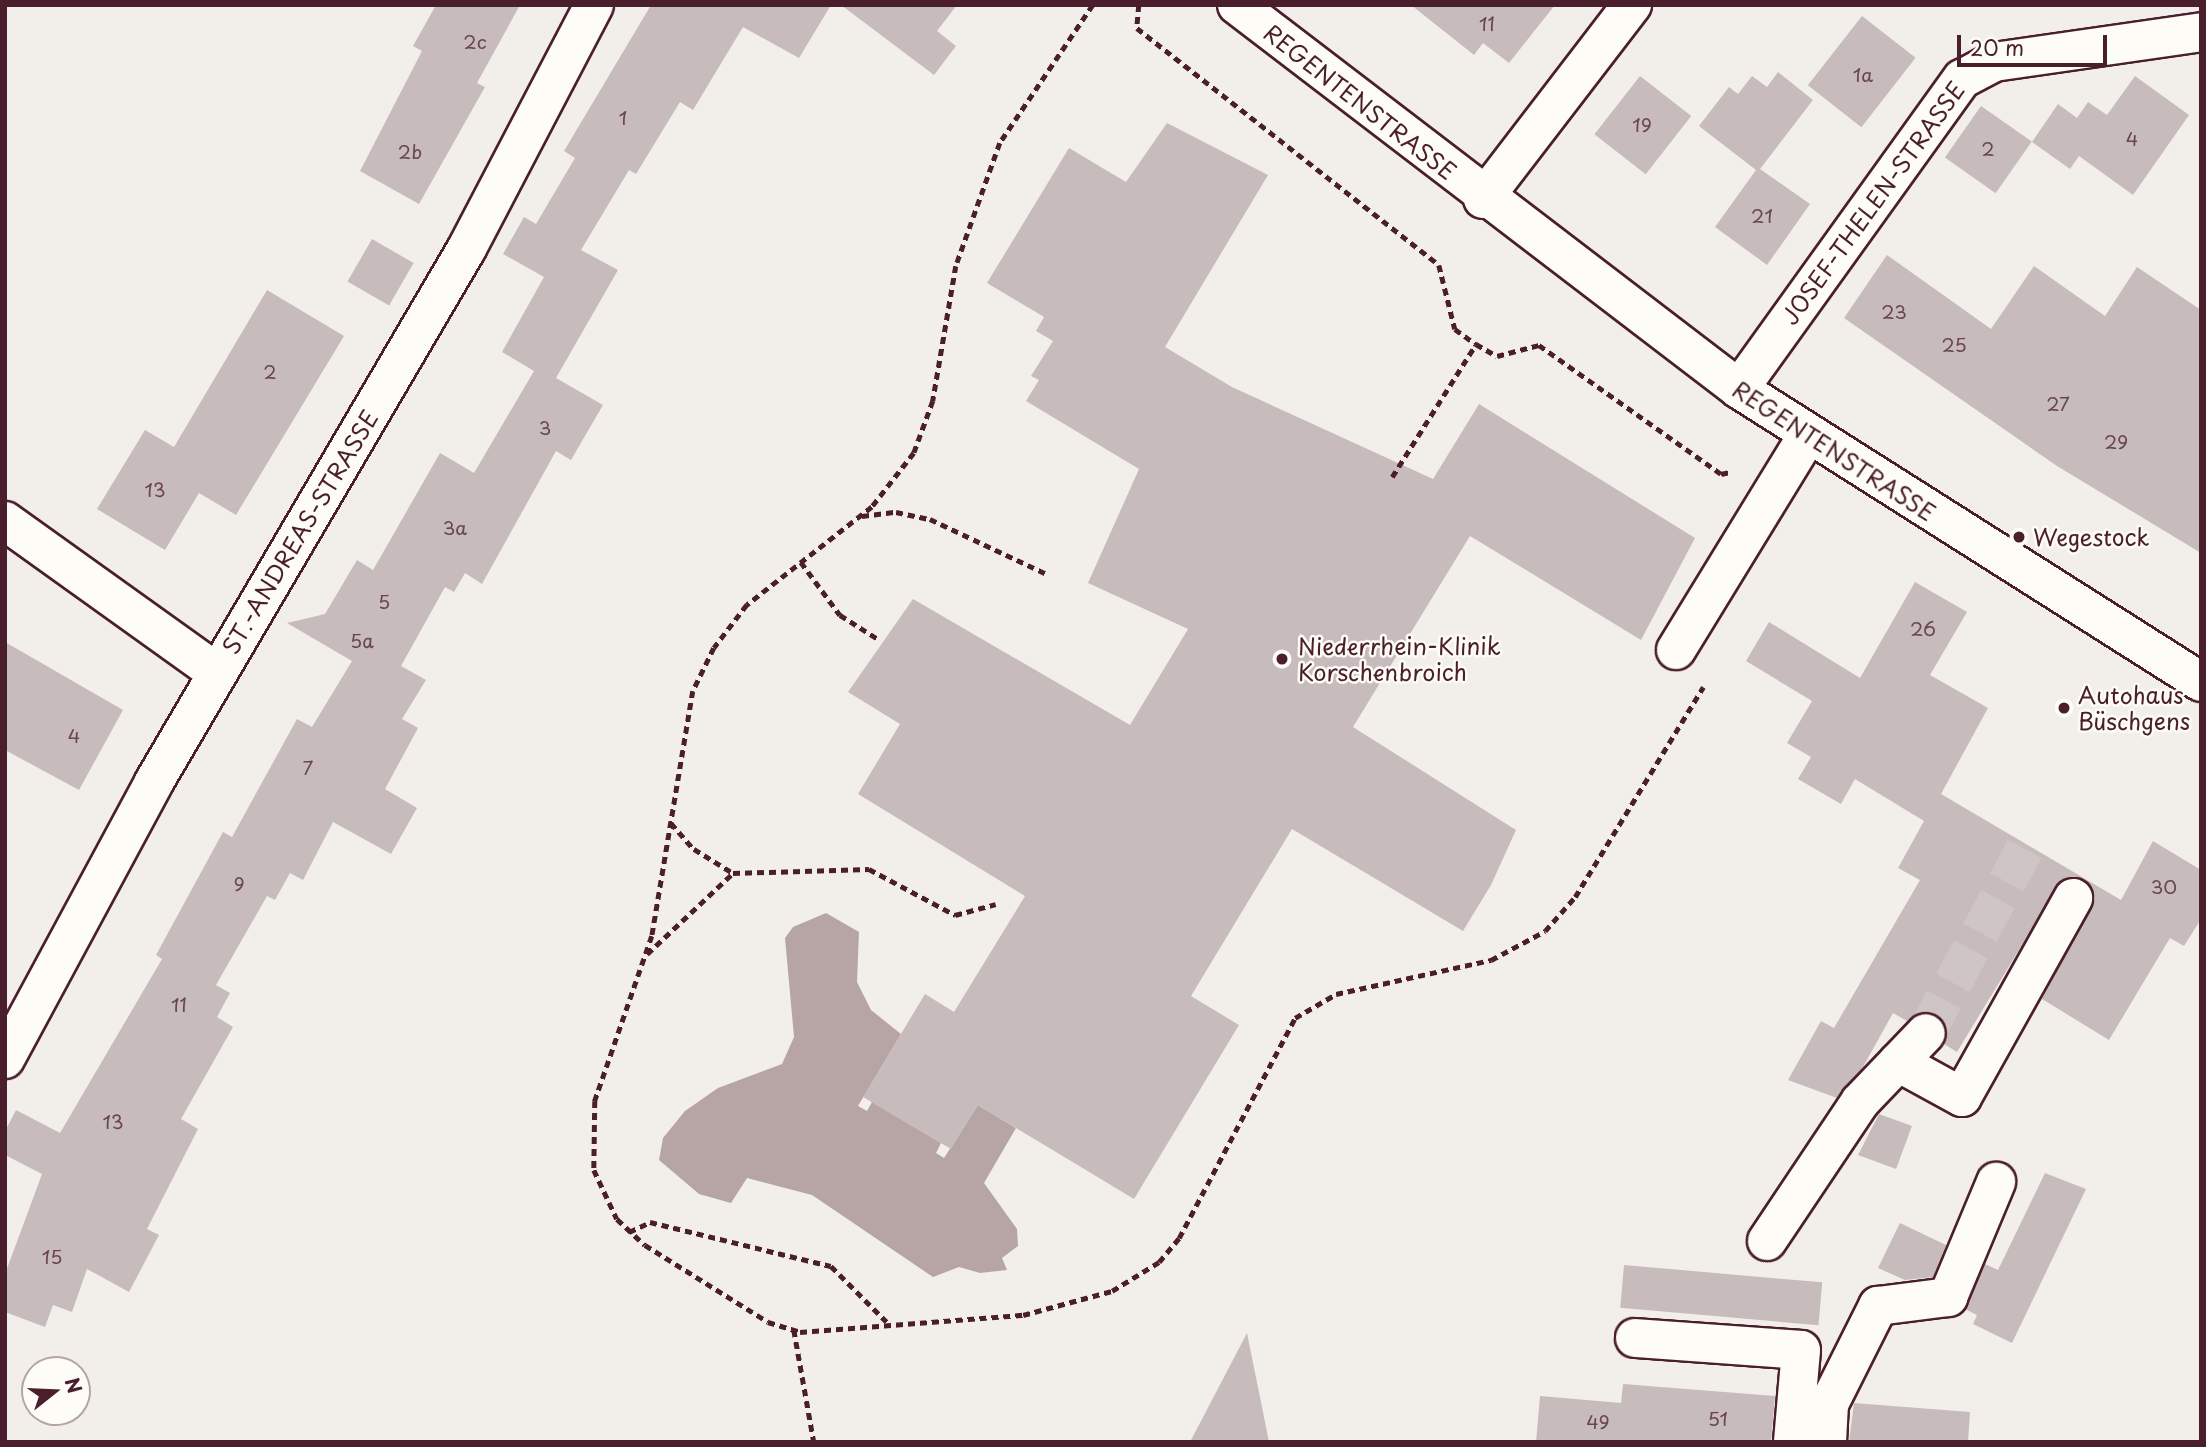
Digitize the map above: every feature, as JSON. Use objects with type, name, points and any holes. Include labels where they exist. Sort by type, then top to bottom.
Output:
[{"type":"street","name":"ST.-ANDREAS-STRASSE","points":[[5,1059],[217,673],[467,248],[594,5]]},
{"type":"street","name":"REGENTENSTRASSE","points":[[1237,5],[1483,199],[1739,389],[1807,436],[2201,682]]},
{"type":"street","points":[[1483,199],[1632,5]]},
{"type":"street","name":"JOSEF-THELEN-STRASSE","points":[[1739,389],[1962,79],[1994,62],[2201,33]]},
{"type":"street","points":[[1676,650],[1807,436]]},
{"type":"street","points":[[5,521],[217,673]]},
{"type":"street","points":[[1898,1062],[1962,1097],[2073,898]]},
{"type":"street","points":[[1767,1241],[1860,1102],[1926,1033]]},
{"type":"street","points":[[1827,1442],[1829,1404],[1878,1306],[1948,1297],[1996,1182]]},
{"type":"street","points":[[1635,1338],[1801,1350],[1793,1442]]},
{"type":"path","points":[[1093,5],[1000,143],[956,265],[926,426],[897,480],[861,516],[747,605],[701,673],[681,731],[670,822],[645,957],[601,1082],[591,1137],[603,1198],[629,1232],[768,1322],[794,1330],[1054,1310],[1112,1291],[1159,1262],[1217,1174],[1295,1018],[1320,1000],[1361,985],[1491,960],[1545,932],[1575,897],[1705,684]]},
{"type":"path","points":[[1139,5],[1138,28],[1439,265],[1455,330],[1497,356],[1539,345],[1721,474],[1754,465],[1779,482]]},
{"type":"path","points":[[1392,477],[1476,344]]},
{"type":"path","points":[[861,516],[896,512],[930,519],[1047,574]]},
{"type":"path","points":[[801,562],[840,615],[878,639]]},
{"type":"path","points":[[670,822],[694,849],[733,873],[869,869],[955,915],[996,904]]},
{"type":"path","points":[[645,957],[733,873]]},
{"type":"path","points":[[629,1232],[650,1222],[831,1266],[888,1324]]},
{"type":"path","points":[[794,1330],[814,1442]]},
{"type":"shaded area","points":[[826,913],[859,932],[857,982],[871,1010],[901,1034],[858,1106],[867,1111],[872,1102],[941,1143],[936,1153],[944,1158],[978,1105],[1016,1128],[984,1183],[1017,1229],[1018,1246],[1002,1258],[1007,1270],[980,1273],[959,1267],[933,1277],[812,1195],[747,1178],[731,1203],[699,1194],[659,1160],[663,1138],[685,1111],[718,1088],[782,1064],[794,1037],[785,938],[793,927]]},
{"type":"building","points":[[436,5],[520,5],[477,83],[485,87],[419,204],[360,171],[422,51],[413,46]]},
{"type":"building","points":[[651,5],[831,5],[799,58],[743,27],[693,110],[680,102],[636,174],[629,170],[581,250],[618,270],[556,378],[603,405],[571,460],[556,451],[482,584],[465,573],[454,592],[445,587],[401,666],[426,680],[402,719],[418,728],[385,789],[417,808],[391,854],[333,822],[303,880],[290,873],[275,900],[267,896],[216,985],[230,993],[217,1017],[233,1027],[181,1119],[198,1129],[147,1229],[159,1235],[129,1292],[87,1269],[72,1312],[53,1305],[45,1327],[5,1312],[5,1274],[42,1174],[5,1155],[5,1131],[16,1110],[60,1133],[162,959],[156,955],[223,832],[232,837],[297,719],[312,727],[352,661],[287,623],[325,614],[357,560],[373,570],[440,453],[474,473],[534,371],[502,352],[544,277],[503,254],[524,217],[536,224],[575,158],[564,151]]},
{"type":"building","points":[[841,5],[957,5],[937,31],[956,46],[934,75]]},
{"type":"building","points":[[1411,5],[1555,5],[1509,63],[1483,43],[1474,55]]},
{"type":"building","points":[[1862,16],[1916,58],[1861,127],[1808,85]]},
{"type":"building","points":[[1778,72],[1813,100],[1760,169],[1810,204],[1767,265],[1715,227],[1756,170],[1699,126],[1729,87],[1738,94],[1752,76],[1767,87]]},
{"type":"building","points":[[1640,76],[1691,116],[1646,174],[1594,134]]},
{"type":"building","points":[[2135,76],[2189,115],[2133,195],[2079,156],[2070,169],[2032,142],[2058,104],[2077,118],[2088,102],[2107,115]]},
{"type":"building","points":[[1981,106],[2032,142],[1996,193],[1945,158]]},
{"type":"building","name":"Niederrhein-Klinik Korschenbroich","points":[[1167,123],[1268,175],[1165,347],[1232,387],[1433,479],[1479,404],[1695,538],[1641,640],[1470,536],[1353,727],[1516,830],[1491,885],[1463,931],[1292,829],[1191,996],[1239,1025],[1134,1199],[978,1105],[951,1149],[863,1097],[925,994],[954,1012],[1025,896],[858,794],[900,724],[848,692],[913,599],[1130,725],[1188,629],[1088,583],[1139,469],[1026,401],[1039,380],[1031,376],[1053,341],[1036,331],[1044,317],[987,283],[1069,148],[1126,182]]},
{"type":"building","points":[[372,239],[414,263],[389,305],[348,281]]},
{"type":"building","points":[[1887,255],[1991,329],[2034,266],[2105,316],[2137,267],[2201,310],[2201,553],[2057,466],[1844,318]]},
{"type":"building","points":[[267,290],[344,336],[236,515],[199,493],[165,550],[97,509],[145,430],[174,447]]},
{"type":"building","points":[[1915,582],[1967,612],[1930,675],[1988,708],[1941,794],[2121,900],[2153,841],[2201,870],[2201,919],[2184,946],[2170,938],[2109,1040],[2042,999],[2095,898],[2084,879],[2062,879],[1957,1052],[1944,1044],[1947,1028],[1941,1017],[1921,1012],[1907,1021],[1893,1013],[1863,1067],[1837,1098],[1788,1080],[1821,1021],[1834,1028],[1920,880],[1898,868],[1924,821],[1855,779],[1841,804],[1798,779],[1811,757],[1787,743],[1812,701],[1746,661],[1769,622],[1860,678]]},
{"type":"building","points":[[5,642],[123,710],[79,790],[5,750]]},
{"type":"building","points":[[1879,1114],[1912,1126],[1896,1169],[1858,1155]]},
{"type":"building","points":[[2045,1173],[2086,1189],[2012,1343],[1973,1324],[1977,1315],[1965,1309],[1985,1264],[1998,1270]]},
{"type":"building","points":[[1900,1223],[1946,1245],[1933,1277],[1905,1280],[1878,1268]]},
{"type":"building","points":[[1624,1265],[1822,1282],[1818,1325],[1620,1308]]},
{"type":"building","points":[[1247,1333],[1269,1442],[1190,1442]]},
{"type":"building","points":[[1623,1384],[1775,1396],[1771,1442],[1536,1442],[1540,1396],[1621,1403]]},
{"type":"building","points":[[1854,1403],[1970,1412],[1968,1442],[1849,1442]]},
{"type":"tunnel","points":[[1926,1033],[2028,843]]},
{"type":"place","name":"Wegestock","points":[[2019,537]]},
{"type":"place","name":"Niederrhein-Klinik Korschenbroich","points":[[1282,659]]},
{"type":"place","name":"Autohaus Büschgens","points":[[2064,708]]}]
